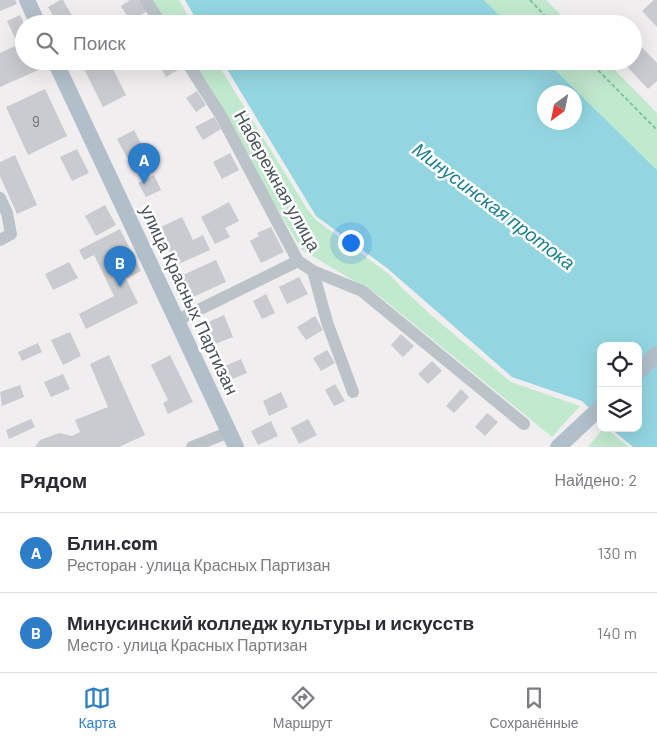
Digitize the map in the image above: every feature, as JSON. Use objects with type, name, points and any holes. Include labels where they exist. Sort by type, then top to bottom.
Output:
[{"type":"main road","points":[[27,0],[34,15]]},
{"type":"main road","name":"улица Красных Партизан","points":[[60,70],[233,440]]},
{"type":"main road","points":[[642,368],[657,354]]},
{"type":"main road","points":[[559,446],[597,411]]},
{"type":"street","points":[[146,0],[155,15]]},
{"type":"street","name":"Набережная улица","points":[[192,70],[220,114],[298,260],[313,271],[362,291],[524,424]]},
{"type":"street","points":[[0,198],[7,213],[11,234],[0,240]]},
{"type":"street","points":[[176,321],[298,260]]},
{"type":"street","points":[[313,271],[328,322],[353,392]]},
{"type":"street","points":[[192,447],[233,440]]},
{"type":"path","points":[[530,0],[544,15]]},
{"type":"path","points":[[599,70],[657,130]]},
{"type":"green space","points":[[150,0],[179,0],[188,15],[159,15]]},
{"type":"green space","points":[[484,0],[546,0],[561,15],[499,15]]},
{"type":"green space","points":[[194,70],[222,70],[307,209],[316,220],[390,275],[431,315],[511,382],[580,406],[552,437],[378,295],[302,250]]},
{"type":"green space","points":[[555,70],[615,70],[657,113],[657,170],[582,96],[582,85],[570,85]]},
{"type":"green space","points":[[601,432],[610,432],[629,447],[588,447]]},
{"type":"water","points":[[185,0],[484,0],[499,15],[194,15]]},
{"type":"water","name":"Минусинская протока","points":[[227,70],[555,70],[570,85],[537,85],[537,130],[582,130],[582,96],[657,170],[657,447],[633,447],[615,432],[642,432],[642,342],[597,342],[597,416],[582,401],[512,377],[387,268],[316,216]]},
{"type":"building","points":[[0,0],[15,0],[17,4],[0,11]]},
{"type":"building","points":[[63,0],[72,15],[53,15],[48,7]]},
{"type":"building","points":[[130,0],[140,0],[147,11],[141,15],[127,15],[121,6]]},
{"type":"building","points":[[654,0],[657,0],[657,27],[642,11]]},
{"type":"building","points":[[15,17],[15,38],[7,21]]},
{"type":"building","points":[[15,46],[15,70],[38,70],[0,87],[0,53]]},
{"type":"building","points":[[642,47],[657,63],[657,81],[648,89],[630,70],[642,70]]},
{"type":"building","points":[[84,70],[114,70],[126,95],[103,107]]},
{"type":"building","points":[[162,70],[178,70],[166,77]]},
{"type":"building","points":[[45,89],[67,136],[28,155],[6,107]]},
{"type":"building","points":[[197,91],[206,105],[196,112],[186,98]]},
{"type":"building","points":[[214,117],[221,129],[203,140],[195,127]]},
{"type":"building","points":[[134,130],[144,149],[127,158],[117,139]]},
{"type":"building","points":[[77,149],[89,173],[72,181],[60,157]]},
{"type":"building","points":[[230,153],[239,170],[222,179],[213,162]]},
{"type":"building","points":[[15,155],[37,205],[17,214],[0,176],[0,162]]},
{"type":"building","points":[[154,175],[161,190],[146,197],[138,183]]},
{"type":"building","points":[[229,202],[239,221],[225,228],[230,237],[215,244],[201,217]]},
{"type":"building","points":[[105,205],[116,225],[96,236],[85,216]]},
{"type":"building","points":[[182,217],[193,240],[203,235],[210,250],[176,265],[159,228]]},
{"type":"building","points":[[271,227],[284,252],[261,263],[250,241],[259,236],[257,233]]},
{"type":"building","points":[[120,229],[141,271],[126,279],[138,303],[86,329],[79,314],[114,296],[94,255],[84,260],[79,250]]},
{"type":"building","points":[[216,260],[226,282],[191,298],[181,276]]},
{"type":"building","points":[[69,262],[78,278],[53,290],[45,274]]},
{"type":"building","points":[[299,277],[308,294],[287,304],[279,287]]},
{"type":"building","points":[[266,294],[275,313],[262,319],[253,301]]},
{"type":"building","points":[[224,315],[233,337],[215,344],[206,323]]},
{"type":"building","points":[[315,316],[323,330],[306,340],[297,327]]},
{"type":"building","points":[[70,332],[81,356],[63,365],[51,340]]},
{"type":"building","points":[[401,334],[414,346],[403,357],[391,345]]},
{"type":"building","points":[[38,343],[42,352],[22,361],[18,352]]},
{"type":"building","points":[[327,350],[335,363],[321,371],[313,358]]},
{"type":"building","points":[[109,355],[145,435],[119,447],[35,447],[40,440],[59,433],[72,436],[80,432],[75,420],[108,407],[90,364]]},
{"type":"building","points":[[170,355],[193,402],[168,414],[163,403],[168,400],[151,365]]},
{"type":"building","points":[[241,359],[247,373],[230,380],[225,366]]},
{"type":"building","points":[[432,361],[442,371],[428,384],[418,374]]},
{"type":"building","points":[[63,374],[70,389],[51,397],[44,382]]},
{"type":"building","points":[[335,384],[345,401],[334,406],[325,390]]},
{"type":"building","points":[[20,385],[24,397],[2,406],[0,392]]},
{"type":"building","points":[[461,389],[469,397],[454,413],[446,406]]},
{"type":"building","points":[[281,392],[288,407],[269,416],[263,401]]},
{"type":"building","points":[[487,413],[498,422],[485,436],[475,427]]},
{"type":"building","points":[[31,419],[35,427],[9,439],[6,430]]},
{"type":"building","points":[[308,419],[317,435],[299,444],[291,428]]},
{"type":"building","points":[[271,421],[278,436],[258,445],[251,431]]},
{"type":"place","name":"Блин.com","points":[[144,184]]},
{"type":"place","name":"Минусинский колледж культуры и искусств","points":[[120,287]]}]
